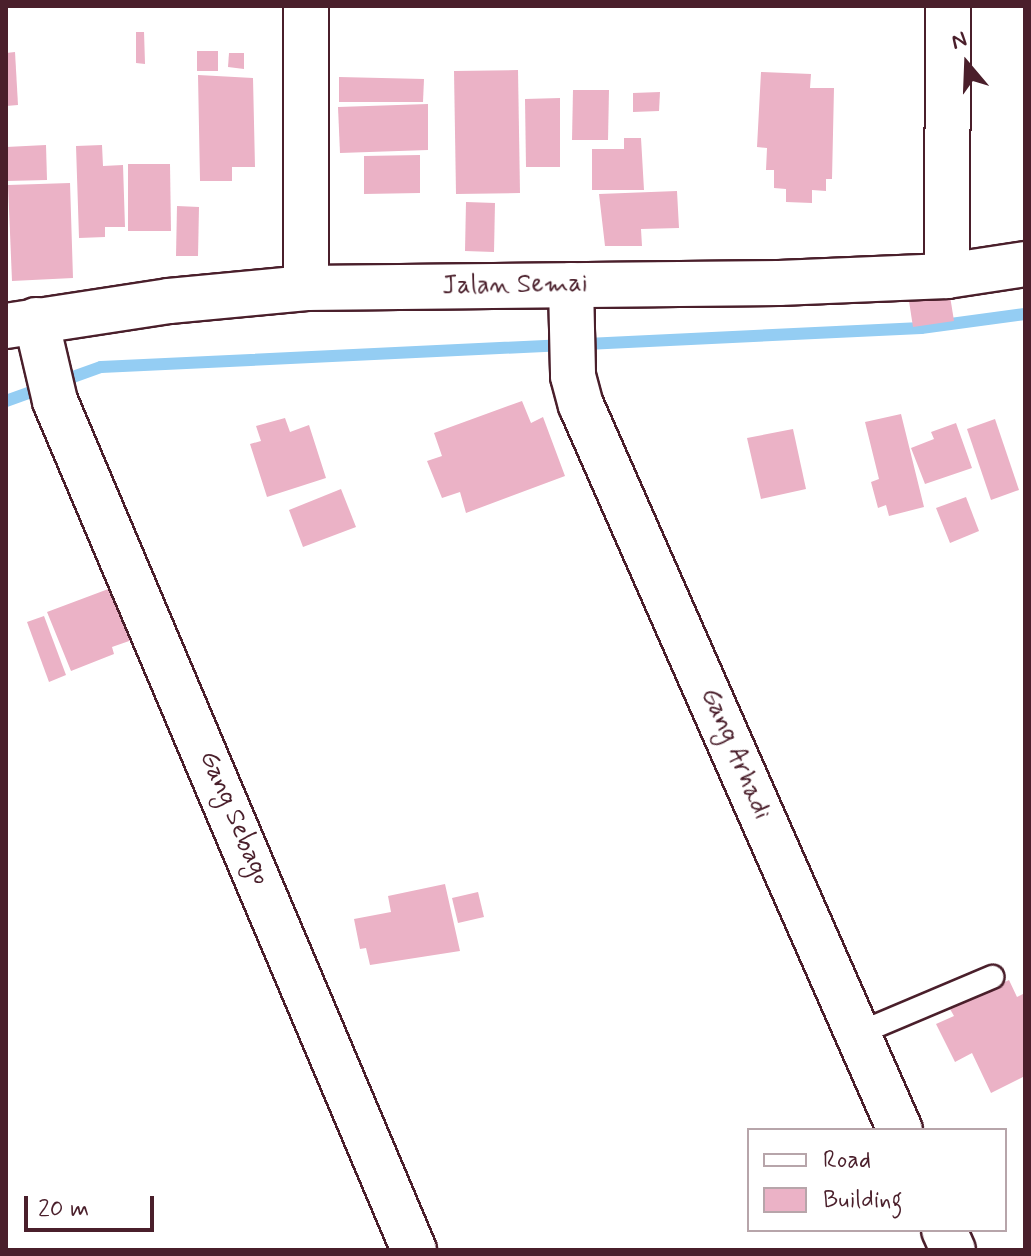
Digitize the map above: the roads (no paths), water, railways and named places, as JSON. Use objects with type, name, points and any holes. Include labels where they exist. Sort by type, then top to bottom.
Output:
[{"type":"street","points":[[306,6],[306,288]]},
{"type":"street","points":[[947,276],[948,6]]},
{"type":"street","name":"Jalan Semai","points":[[34,347],[306,288],[569,295],[947,276],[1025,264]]},
{"type":"street","name":"Gang Arhadi","points":[[569,295],[573,376],[581,405],[899,1128]]},
{"type":"street","name":"Gang Sebago","points":[[34,347],[414,1250]]},
{"type":"lane","points":[[857,1034],[992,977]]},
{"type":"waterway","points":[[6,401],[101,367],[921,328],[1025,314]]}]
